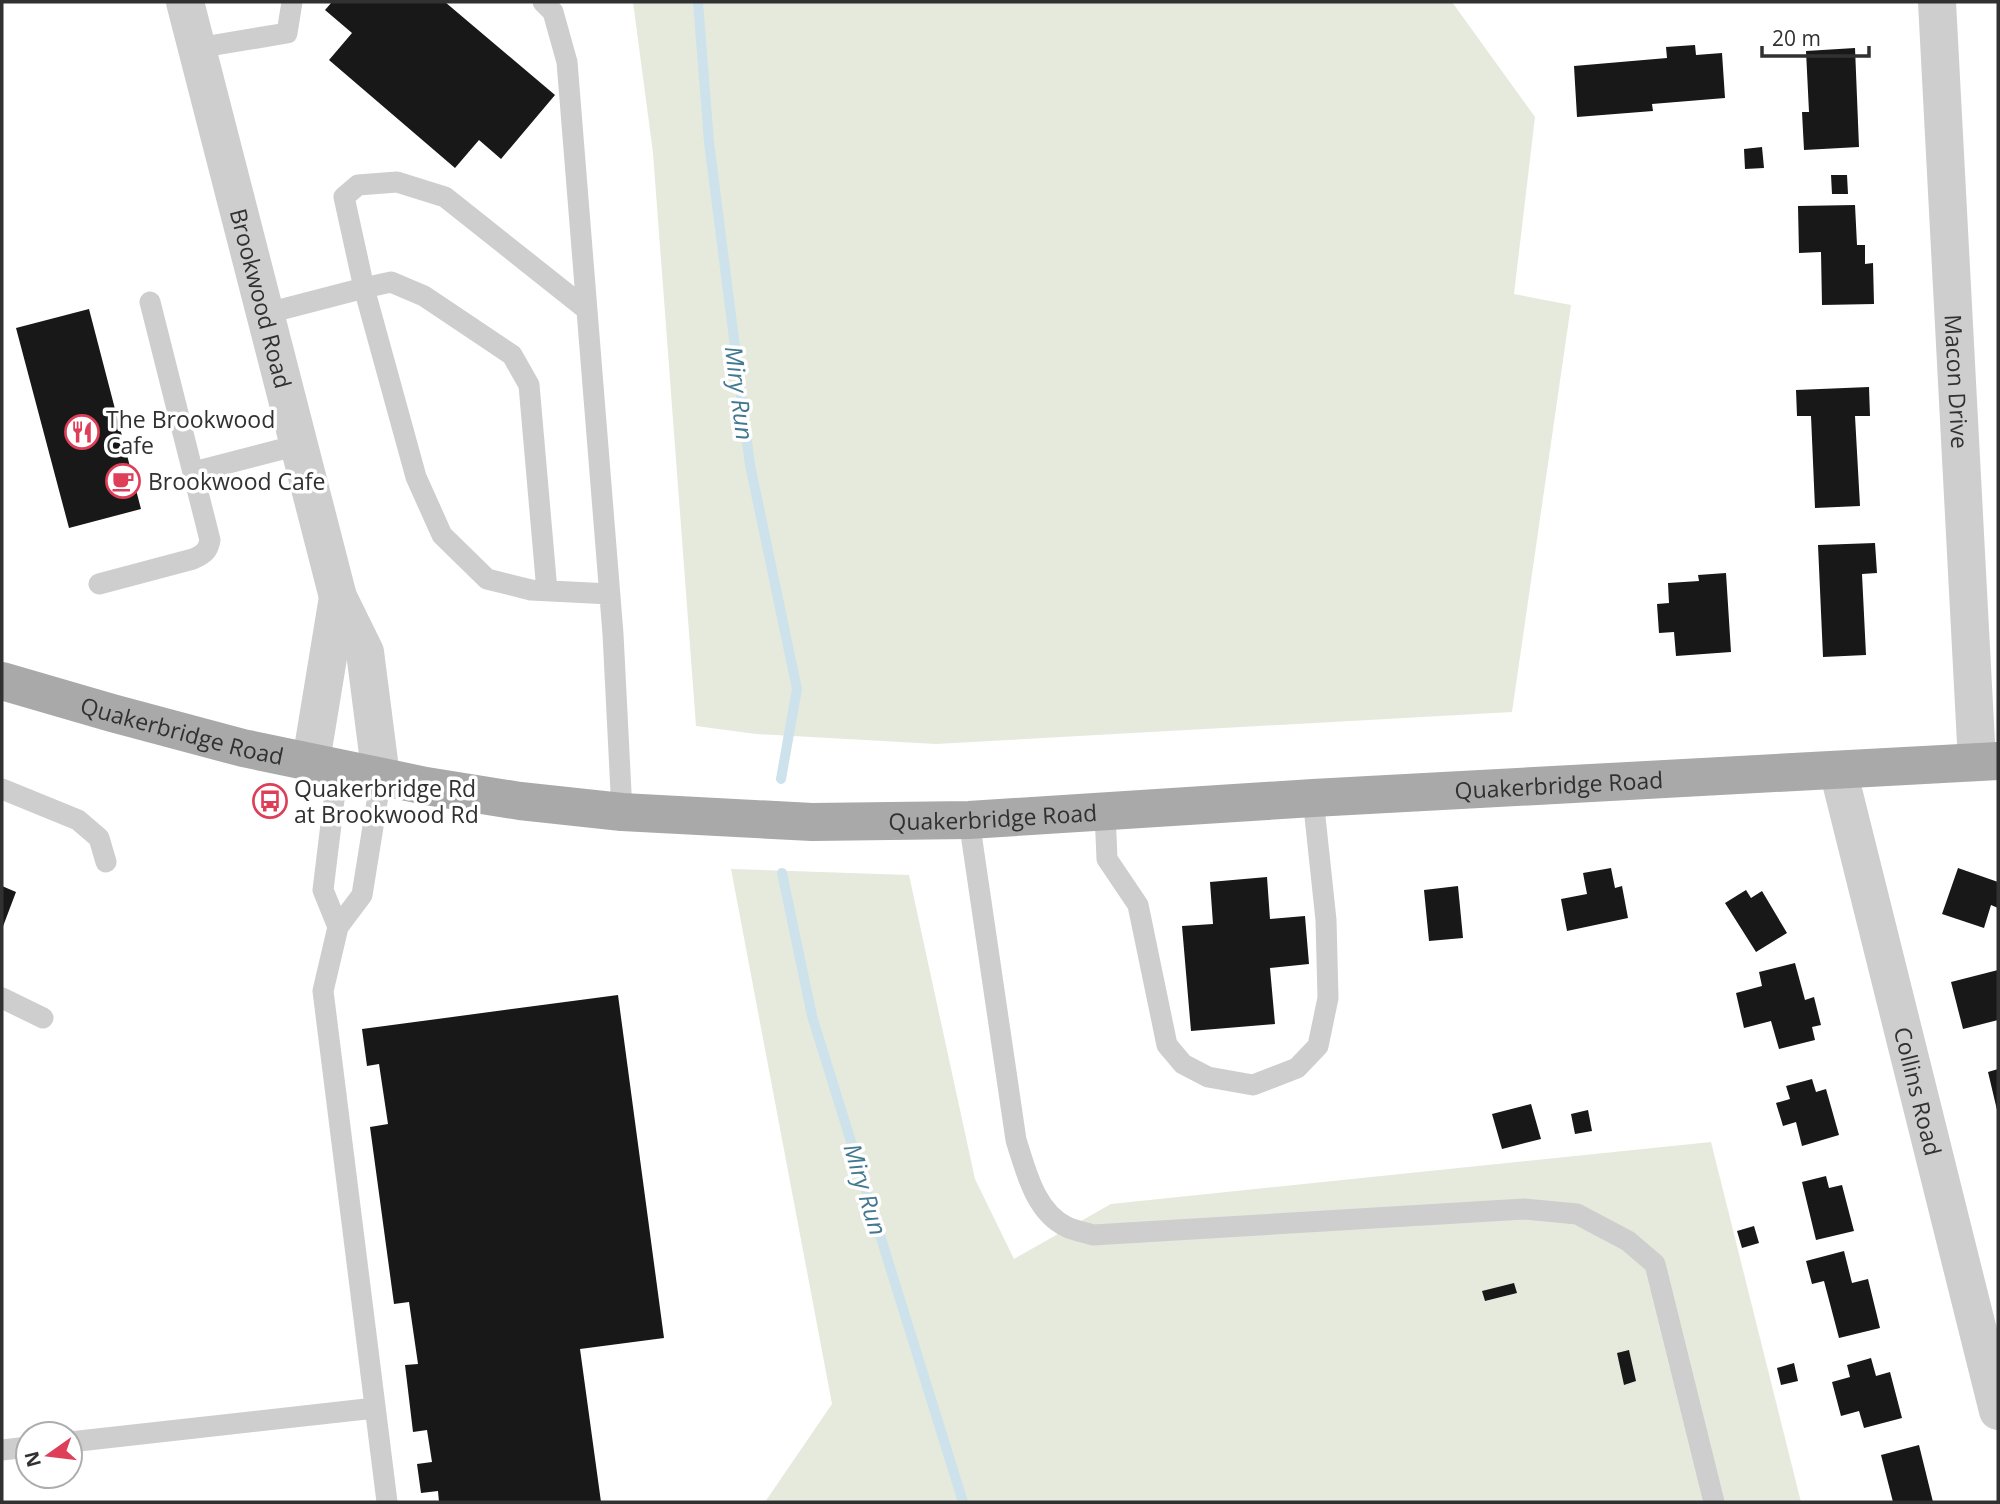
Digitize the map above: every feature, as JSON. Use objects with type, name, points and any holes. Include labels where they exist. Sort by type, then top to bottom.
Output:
[{"type":"main road","name":"Quakerbridge Road","points":[[2,681],[243,748],[425,786],[520,801],[622,812],[812,822],[969,820],[1988,761]]},
{"type":"street","name":"Brookwood Road","points":[[185,2],[338,597],[365,652],[381,777]]},
{"type":"street","name":"Macon Drive","points":[[1937,2],[1988,761]]},
{"type":"street","name":"Brookwood Road","points":[[324,764],[338,597]]},
{"type":"street","name":"Collins Road","points":[[1838,770],[1998,1411]]},
{"type":"lane","points":[[197,48],[288,33],[292,2]]},
{"type":"lane","points":[[543,2],[553,12],[567,62],[610,594],[622,812]]},
{"type":"lane","points":[[586,309],[445,197],[397,182],[358,185],[344,197],[364,288],[416,477],[442,535],[487,579],[531,590],[610,594]]},
{"type":"lane","points":[[264,314],[391,282],[424,296],[512,355],[529,385],[547,591]]},
{"type":"lane","points":[[99,584],[193,559],[204,554],[209,548],[210,540],[194,472],[150,302]]},
{"type":"lane","points":[[194,472],[299,445]]},
{"type":"lane","points":[[324,764],[323,890],[338,927]]},
{"type":"lane","points":[[381,777],[362,895],[338,927],[323,992],[387,1502]]},
{"type":"lane","points":[[2,789],[78,820],[99,838],[106,862]]},
{"type":"lane","points":[[1105,812],[1107,859],[1138,905],[1167,1045],[1183,1064],[1208,1077],[1254,1085],[1297,1068],[1318,1046],[1328,998],[1326,920],[1313,798]]},
{"type":"lane","points":[[969,820],[1016,1140],[1031,1186],[1044,1208],[1066,1227],[1094,1235],[1524,1209],[1577,1214],[1628,1241],[1655,1264],[1714,1502]]},
{"type":"lane","points":[[2,998],[43,1018]]},
{"type":"lane","points":[[84,1440],[375,1408]]},
{"type":"shaded area","points":[[633,2],[1452,2],[1535,117],[1514,294],[1571,305],[1512,712],[936,744],[756,734],[696,726],[653,153]]},
{"type":"shaded area","points":[[731,869],[909,875],[975,1179],[1014,1259],[1111,1204],[1711,1142],[1801,1502],[765,1502],[832,1404]]},
{"type":"building","points":[[332,2],[445,2],[555,95],[501,159],[479,140],[455,168],[329,60],[352,33],[325,10]]},
{"type":"building","points":[[1695,45],[1696,55],[1722,53],[1725,98],[1652,104],[1653,111],[1577,117],[1574,66],[1667,58],[1666,47]]},
{"type":"building","points":[[1855,48],[1859,147],[1804,150],[1802,112],[1809,112],[1806,51]]},
{"type":"building","points":[[1762,147],[1764,168],[1745,169],[1744,149]]},
{"type":"building","points":[[1831,175],[1847,175],[1848,194],[1832,194]]},
{"type":"building","points":[[1855,205],[1857,245],[1865,245],[1865,264],[1873,263],[1874,304],[1822,305],[1821,252],[1799,253],[1798,206]]},
{"type":"building","points":[[89,309],[141,509],[69,528],[16,328]]},
{"type":"building","points":[[1869,387],[1870,416],[1855,416],[1860,506],[1815,508],[1811,416],[1797,416],[1796,390]]},
{"type":"building","points":[[1875,543],[1877,573],[1862,574],[1866,655],[1823,657],[1818,545]]},
{"type":"building","points":[[1726,573],[1731,652],[1676,656],[1674,632],[1659,633],[1657,604],[1669,603],[1668,583],[1699,581],[1698,575]]},
{"type":"building","points":[[1611,868],[1615,888],[1622,886],[1628,918],[1567,931],[1561,899],[1587,894],[1583,873]]},
{"type":"building","points":[[1958,868],[1998,882],[1998,908],[1991,905],[1984,928],[1942,914]]},
{"type":"building","points":[[1267,877],[1270,919],[1305,916],[1309,964],[1270,968],[1275,1024],[1191,1031],[1182,926],[1213,924],[1210,882]]},
{"type":"building","points":[[2,886],[16,892],[2,929]]},
{"type":"building","points":[[1458,886],[1463,938],[1429,941],[1424,890]]},
{"type":"building","points":[[1746,890],[1751,898],[1762,891],[1787,933],[1756,952],[1725,903]]},
{"type":"building","points":[[1795,963],[1805,1000],[1814,997],[1821,1025],[1812,1027],[1815,1040],[1779,1049],[1771,1021],[1744,1028],[1736,993],[1762,986],[1759,972]]},
{"type":"building","points":[[1998,970],[1998,1020],[1963,1029],[1951,982]]},
{"type":"building","points":[[618,995],[664,1338],[580,1349],[601,1502],[439,1502],[438,1491],[421,1493],[417,1464],[432,1462],[427,1430],[413,1432],[405,1365],[418,1364],[409,1302],[394,1304],[370,1127],[388,1124],[379,1064],[367,1066],[362,1029]]},
{"type":"building","points":[[1998,1069],[1998,1109],[1997,1110],[1988,1072]]},
{"type":"building","points":[[1812,1079],[1816,1092],[1826,1089],[1839,1135],[1802,1146],[1796,1122],[1783,1126],[1776,1103],[1790,1099],[1786,1086]]},
{"type":"building","points":[[1531,1104],[1541,1139],[1502,1149],[1492,1114]]},
{"type":"building","points":[[1588,1110],[1592,1131],[1575,1134],[1571,1114]]},
{"type":"building","points":[[1826,1176],[1829,1188],[1842,1185],[1854,1231],[1816,1240],[1802,1182]]},
{"type":"building","points":[[1754,1226],[1759,1243],[1742,1248],[1737,1231]]},
{"type":"building","points":[[1844,1251],[1852,1283],[1868,1279],[1880,1328],[1839,1338],[1824,1281],[1812,1284],[1806,1261]]},
{"type":"building","points":[[1514,1283],[1517,1293],[1485,1301],[1482,1291]]},
{"type":"building","points":[[1629,1350],[1636,1381],[1624,1385],[1617,1353]]},
{"type":"building","points":[[1871,1358],[1876,1376],[1890,1372],[1902,1418],[1864,1428],[1859,1411],[1841,1416],[1832,1382],[1850,1377],[1847,1365]]},
{"type":"building","points":[[1794,1363],[1798,1381],[1781,1385],[1777,1368]]},
{"type":"building","points":[[1919,1445],[1933,1502],[1893,1502],[1881,1455]]},
{"type":"waterway","name":"Miry Run","points":[[698,2],[709,142],[750,465],[797,689],[781,779]]},
{"type":"waterway","name":"Miry Run","points":[[782,873],[812,1016],[963,1502]]},
{"type":"place","name":"The Brookwood Cafe","points":[[82,432]]},
{"type":"place","name":"Brookwood Cafe","points":[[123,481]]},
{"type":"place","name":"Quakerbridge Rd at Brookwood Rd","points":[[270,801]]}]
